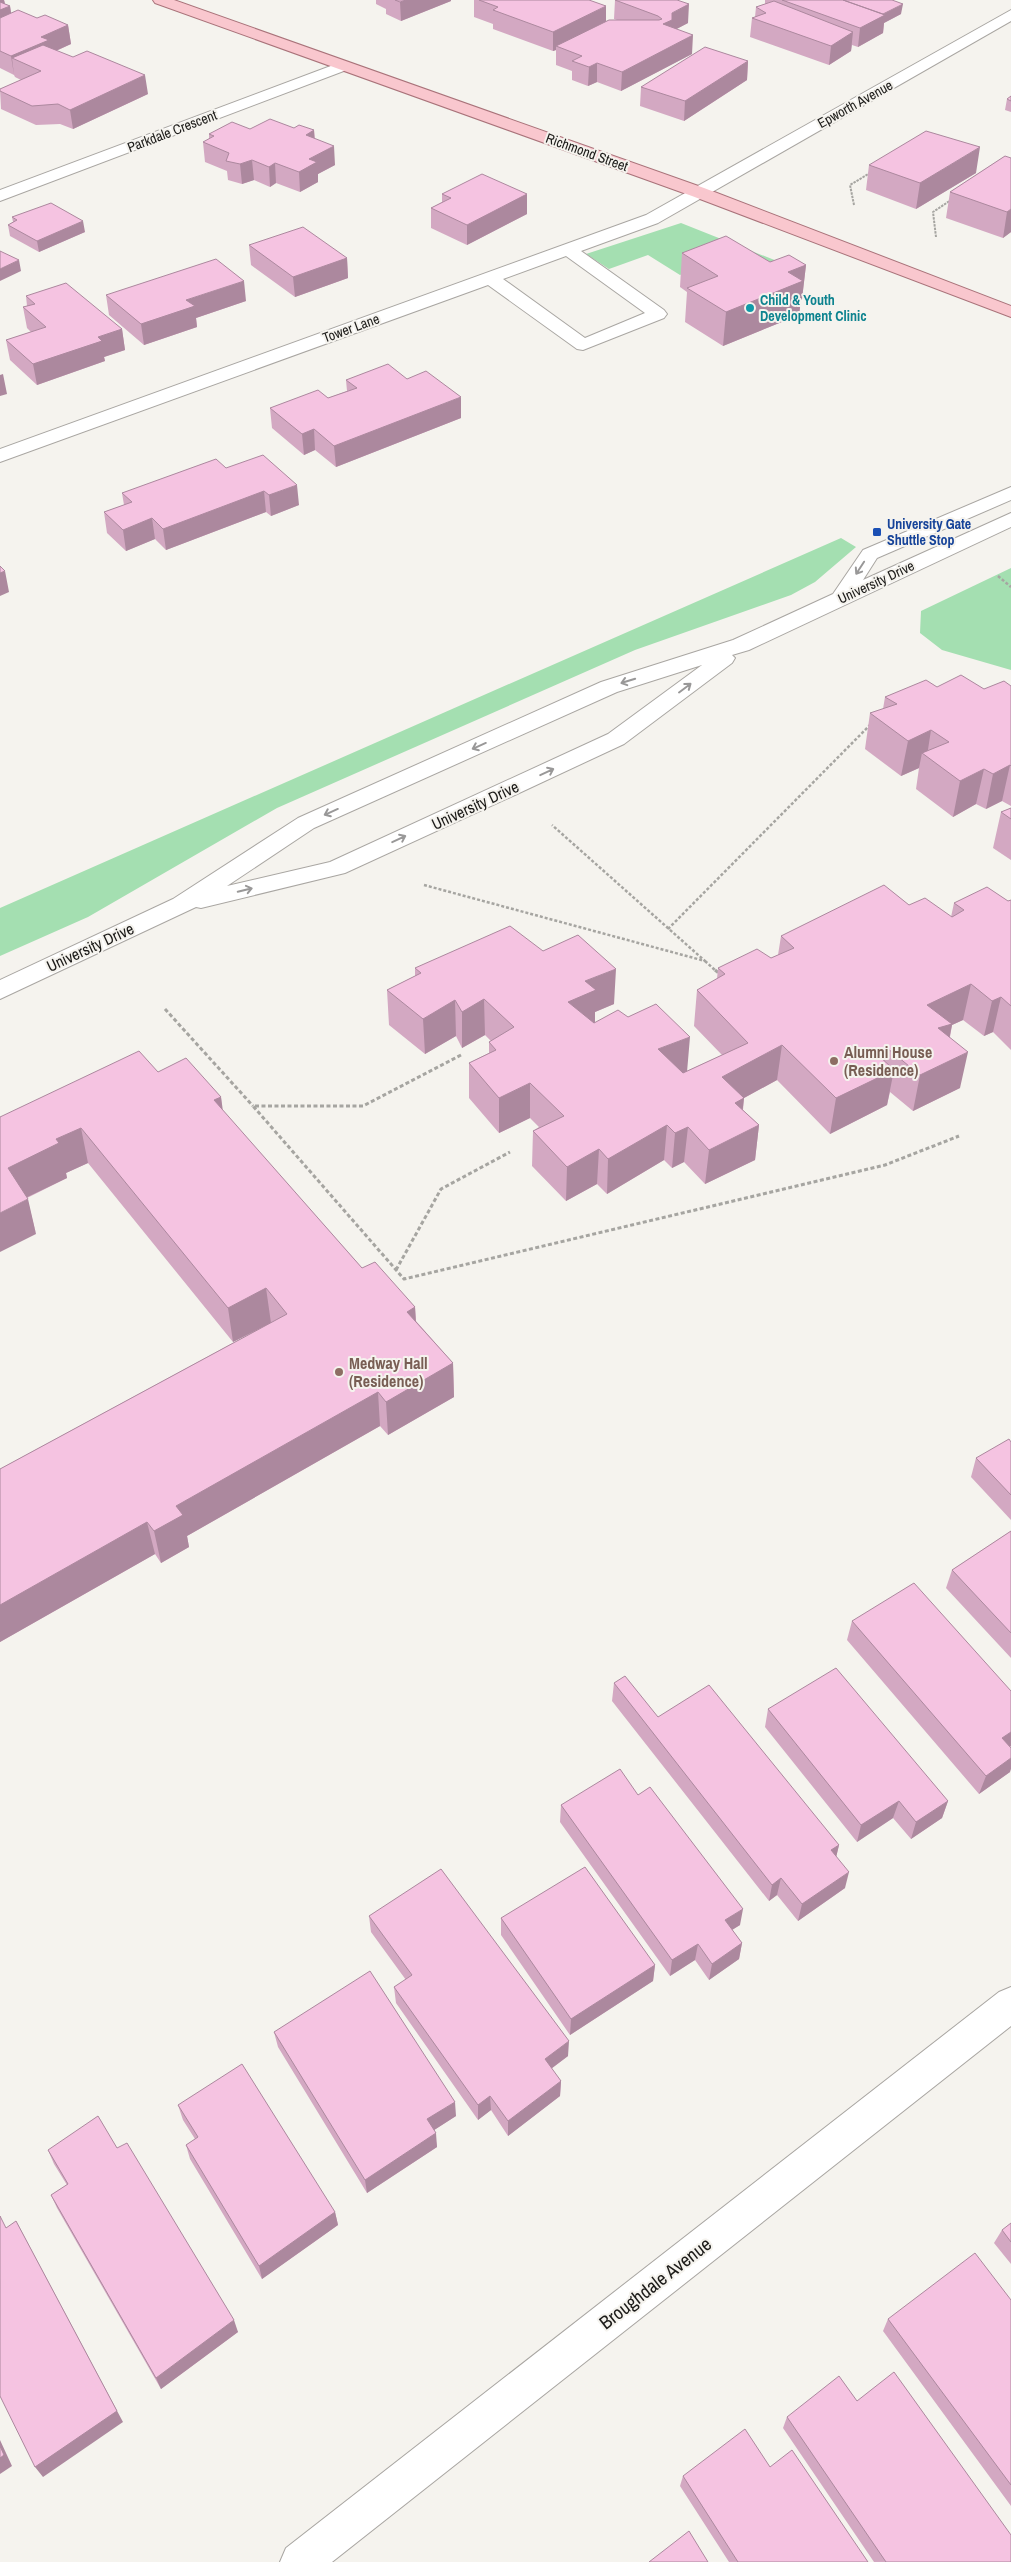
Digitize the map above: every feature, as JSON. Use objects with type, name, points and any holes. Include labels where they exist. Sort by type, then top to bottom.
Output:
[{"type":"main road","name":"Richmond Street","points":[[165,1],[698,192],[1011,312]]},
{"type":"street","name":"Epworth Avenue","points":[[698,192],[1011,15]]},
{"type":"street","name":"Parkdale Crescent","points":[[0,196],[344,66]]},
{"type":"street","name":"Tower Lane","points":[[0,456],[652,219],[698,192]]},
{"type":"street","points":[[490,278],[584,344],[658,314],[568,250]]},
{"type":"street","points":[[840,599],[870,554],[1011,493]]},
{"type":"street","name":"University Drive","points":[[0,990],[181,905],[306,823],[609,687],[741,645],[1011,518]]},
{"type":"street","name":"University Drive","points":[[181,905],[337,868],[563,764],[616,739],[741,645]]},
{"type":"street","name":"Broughdale Avenue","points":[[300,2562],[1011,2004]]},
{"type":"path","points":[[855,211],[850,186],[873,172]]},
{"type":"path","points":[[937,244],[933,212],[957,196]]},
{"type":"path","points":[[668,929],[868,725],[876,722]]},
{"type":"path","points":[[552,825],[725,979]]},
{"type":"path","points":[[424,886],[705,961]]},
{"type":"path","points":[[165,1009],[253,1106],[404,1279],[866,1170],[885,1165],[959,1136]]},
{"type":"path","points":[[253,1106],[363,1106],[461,1055]]},
{"type":"path","points":[[396,1270],[441,1188],[510,1152]]},
{"type":"green space","points":[[681,223],[792,267],[721,258],[680,275],[648,255],[609,269],[586,254]]},
{"type":"green space","points":[[841,538],[856,547],[815,582],[791,595],[635,650],[277,808],[88,917],[0,956],[0,908]]},
{"type":"green space","points":[[1011,568],[1011,670],[942,650],[920,633],[921,611]]},
{"type":"building","points":[[479,0],[589,0],[606,6],[553,32],[493,10],[498,7]]},
{"type":"building","points":[[615,0],[677,0],[689,4],[672,13],[672,20],[663,24],[693,35],[622,72],[597,63],[589,67],[572,61],[582,56],[556,46],[609,20],[662,19]]},
{"type":"building","points":[[782,0],[843,0],[885,15],[860,28]]},
{"type":"building","points":[[843,0],[892,0],[903,4],[883,14]]},
{"type":"building","points":[[774,1],[853,32],[831,46],[752,18],[766,13],[756,7]]},
{"type":"building","points":[[0,2],[10,6],[0,10]]},
{"type":"building","points":[[18,10],[37,18],[45,15],[68,25],[41,37],[49,40],[11,56],[0,51],[0,18]]},
{"type":"building","points":[[43,45],[73,57],[87,51],[145,75],[70,110],[58,104],[32,106],[0,91],[0,89],[41,71],[12,58]]},
{"type":"building","points":[[705,47],[748,61],[685,101],[641,87]]},
{"type":"building","points":[[270,119],[294,128],[299,125],[314,130],[306,135],[334,146],[309,159],[317,162],[299,172],[275,163],[269,167],[252,160],[240,164],[226,161],[229,153],[203,142],[214,136],[209,134],[232,122],[250,129]]},
{"type":"building","points":[[926,131],[980,147],[920,183],[869,165]]},
{"type":"building","points":[[1005,156],[1011,158],[1011,209],[1007,212],[950,192]]},
{"type":"building","points":[[482,174],[527,194],[467,225],[431,208],[451,198],[442,194]]},
{"type":"building","points":[[51,203],[83,221],[37,241],[8,225],[17,220],[12,217]]},
{"type":"building","points":[[303,227],[347,258],[293,277],[249,245]]},
{"type":"building","points":[[726,236],[770,262],[789,255],[806,265],[788,272],[803,281],[726,312],[687,288],[718,276],[682,253]]},
{"type":"building","points":[[0,251],[19,260],[0,269]]},
{"type":"building","points":[[216,259],[244,281],[186,300],[195,306],[141,324],[106,295]]},
{"type":"building","points":[[66,283],[122,329],[98,337],[102,341],[33,364],[6,340],[46,327],[23,307],[35,304],[26,296]]},
{"type":"building","points":[[388,364],[407,379],[426,371],[461,397],[334,446],[314,429],[302,434],[270,408],[318,390],[328,398],[357,388],[346,380]]},
{"type":"building","points":[[263,455],[297,485],[269,495],[264,491],[163,529],[152,518],[123,530],[104,512],[132,502],[122,493],[216,459],[226,468]]},
{"type":"building","points":[[0,566],[5,571],[0,573]]},
{"type":"building","points":[[961,675],[984,689],[1004,681],[1011,686],[1011,766],[993,774],[984,769],[960,781],[922,753],[949,742],[931,730],[908,741],[870,713],[897,704],[885,697],[926,680],[937,687]]},
{"type":"building","points":[[1011,808],[1011,819],[1001,812]]},
{"type":"building","name":"Alumni House (Residence)","points":[[884,885],[909,905],[925,898],[952,917],[964,910],[954,903],[987,887],[1008,901],[1011,900],[1011,1006],[1001,997],[992,1001],[971,984],[927,1005],[952,1024],[938,1028],[968,1052],[920,1075],[887,1048],[876,1053],[894,1070],[836,1098],[782,1045],[722,1077],[744,1098],[735,1103],[759,1125],[709,1150],[688,1127],[675,1133],[667,1125],[608,1159],[599,1149],[567,1167],[533,1131],[564,1116],[530,1083],[499,1098],[469,1063],[496,1050],[489,1042],[514,1027],[484,999],[462,1012],[455,1000],[423,1019],[387,990],[421,973],[415,968],[510,926],[543,951],[578,935],[616,969],[585,981],[596,990],[568,1002],[594,1023],[618,1010],[628,1017],[656,1004],[690,1037],[658,1049],[683,1073],[748,1043],[697,990],[725,974],[718,968],[757,949],[771,958],[794,948],[781,936]]},
{"type":"building","name":"Medway Hall (Residence)","points":[[139,1051],[158,1072],[186,1058],[221,1097],[214,1100],[362,1268],[375,1262],[415,1307],[407,1312],[453,1363],[386,1402],[378,1392],[176,1506],[183,1515],[154,1531],[147,1522],[0,1605],[0,1469],[287,1314],[266,1288],[228,1308],[81,1128],[56,1139],[59,1143],[8,1168],[28,1199],[0,1213],[0,1117]]},
{"type":"building","points":[[1009,1439],[1011,1442],[1011,1495],[976,1458]]},
{"type":"building","points":[[1011,1531],[1011,1633],[952,1570]]},
{"type":"building","points":[[914,1583],[1011,1691],[1011,1732],[1002,1738],[1011,1748],[1011,1758],[986,1776],[852,1621]]},
{"type":"building","points":[[836,1668],[948,1801],[916,1822],[899,1801],[861,1825],[768,1709]]},
{"type":"building","points":[[625,1676],[658,1717],[709,1685],[839,1845],[831,1850],[849,1872],[802,1904],[781,1878],[772,1885],[614,1683]]},
{"type":"building","points":[[620,1769],[638,1795],[650,1787],[743,1909],[725,1920],[742,1943],[712,1964],[698,1944],[672,1960],[561,1805]]},
{"type":"building","points":[[585,1867],[655,1965],[571,2019],[501,1918]]},
{"type":"building","points":[[441,1869],[569,2041],[545,2059],[561,2081],[508,2121],[490,2096],[478,2105],[394,1987],[412,1975],[369,1916]]},
{"type":"building","points":[[370,1971],[455,2102],[427,2119],[436,2133],[365,2180],[274,2032]]},
{"type":"building","points":[[242,2064],[335,2212],[259,2266],[186,2145],[198,2137],[178,2105]]},
{"type":"building","points":[[98,2116],[117,2148],[127,2143],[234,2320],[156,2378],[51,2195],[68,2184],[48,2150]]},
{"type":"building","points":[[0,2216],[6,2228],[16,2221],[117,2411],[35,2467],[0,2396]]},
{"type":"building","points":[[1011,2223],[1011,2242],[1002,2230]]},
{"type":"building","points":[[975,2253],[1011,2300],[1011,2485],[888,2319]]},
{"type":"building","points":[[894,2372],[1011,2535],[1011,2562],[886,2562],[787,2417],[839,2376],[857,2401]]},
{"type":"building","points":[[745,2429],[770,2467],[792,2450],[868,2562],[738,2562],[683,2476]]},
{"type":"building","points":[[0,2446],[4,2455],[0,2458]]},
{"type":"building","points":[[689,2531],[708,2562],[649,2562]]},
{"type":"place","name":"Child & Youth Development Clinic","points":[[750,308]]},
{"type":"place","name":"University Gate Shuttle Stop","points":[[877,532]]},
{"type":"place","name":"Alumni House (Residence)","points":[[834,1061]]},
{"type":"place","name":"Medway Hall (Residence)","points":[[339,1372]]}]
